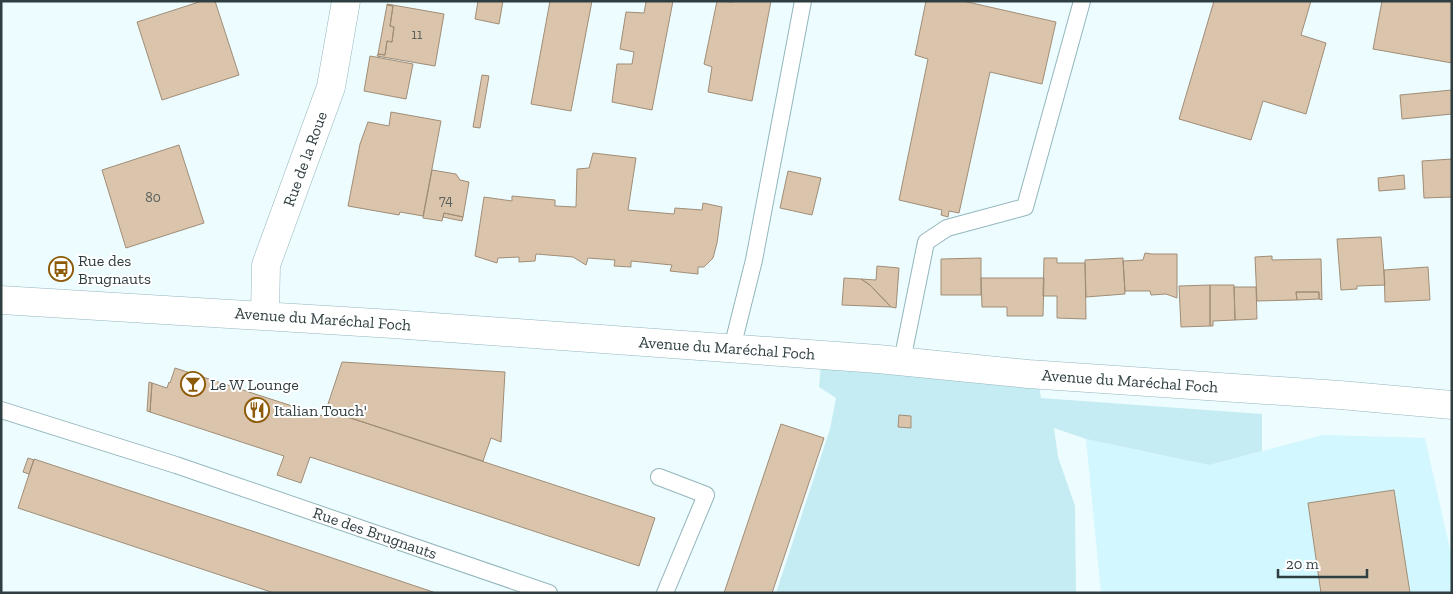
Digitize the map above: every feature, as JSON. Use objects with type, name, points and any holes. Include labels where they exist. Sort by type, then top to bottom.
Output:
[{"type":"main road","name":"Rue de la Roue","points":[[266,315],[266,265],[331,87],[346,1]]},
{"type":"main road","name":"Avenue du Maréchal Foch","points":[[1,300],[266,315],[732,348],[902,361],[1028,374],[1452,405]]},
{"type":"lane","points":[[732,348],[754,260],[803,1]]},
{"type":"lane","points":[[902,361],[926,242],[947,228],[1025,207],[1082,1]]},
{"type":"lane","name":"Rue des Brugnauts","points":[[1,410],[176,465],[549,593]]},
{"type":"lane","points":[[659,477],[706,495],[665,593]]},
{"type":"shaded area","points":[[821,365],[1039,386],[1041,398],[1262,414],[1262,451],[1209,465],[1086,439],[1054,428],[1058,457],[1075,506],[1076,593],[776,593],[830,429],[836,398],[819,387]]},
{"type":"shaded area","points":[[1323,435],[1425,438],[1452,558],[1452,593],[1101,593],[1086,439],[1209,465]]},
{"type":"building","points":[[202,1],[215,1],[239,75],[162,100],[137,22]]},
{"type":"building","points":[[478,1],[503,1],[499,24],[475,19]]},
{"type":"building","points":[[550,1],[592,1],[571,111],[531,104]]},
{"type":"building","points":[[644,1],[673,1],[652,110],[612,102],[617,64],[632,64],[634,52],[620,49],[626,12],[644,13],[646,2]]},
{"type":"building","points":[[717,1],[771,1],[752,101],[708,92],[712,67],[704,64]]},
{"type":"building","points":[[926,1],[963,1],[1056,22],[1042,84],[990,72],[959,213],[949,211],[948,217],[941,215],[942,210],[899,200],[928,59],[915,55]]},
{"type":"building","points":[[1214,1],[1311,1],[1301,35],[1326,43],[1306,114],[1263,101],[1251,140],[1179,119]]},
{"type":"building","points":[[1382,1],[1452,1],[1452,63],[1373,49]]},
{"type":"building","points":[[387,4],[444,14],[435,66],[377,56],[378,54],[385,55],[387,41],[392,42],[394,27],[390,26],[393,6]]},
{"type":"building","points":[[387,5],[393,6],[390,26],[394,27],[392,42],[387,41],[385,55],[378,54]]},
{"type":"building","points":[[370,56],[413,64],[406,99],[364,91]]},
{"type":"building","points":[[482,75],[489,76],[480,128],[473,127]]},
{"type":"building","points":[[1452,90],[1452,114],[1402,119],[1400,95]]},
{"type":"building","points":[[391,112],[441,121],[423,216],[400,212],[399,215],[348,206],[360,144],[368,122],[389,126]]},
{"type":"building","points":[[179,145],[204,223],[126,248],[102,170]]},
{"type":"building","points":[[593,153],[636,158],[628,210],[674,214],[675,208],[702,210],[703,203],[722,207],[713,258],[704,267],[698,267],[698,274],[670,271],[672,265],[631,261],[631,267],[614,266],[615,260],[588,258],[586,265],[573,257],[536,254],[535,261],[519,262],[519,257],[498,258],[497,263],[475,256],[484,197],[512,201],[512,196],[555,200],[555,206],[576,207],[577,169],[589,168]]},
{"type":"building","points":[[1452,159],[1452,197],[1424,198],[1422,161]]},
{"type":"building","points":[[432,170],[456,174],[460,180],[469,182],[463,217],[444,213],[442,221],[423,218]]},
{"type":"building","points":[[788,171],[821,178],[812,215],[780,208]]},
{"type":"building","points":[[1404,175],[1405,189],[1379,191],[1378,178]]},
{"type":"building","points":[[444,213],[463,217],[462,221],[443,217]]},
{"type":"building","points":[[1381,237],[1385,285],[1357,286],[1357,289],[1341,290],[1337,239]]},
{"type":"building","points":[[1145,253],[1177,254],[1177,298],[1166,294],[1151,295],[1150,291],[1125,291],[1123,261],[1143,260]]},
{"type":"building","points":[[1272,256],[1272,260],[1321,259],[1322,300],[1319,299],[1319,292],[1296,292],[1297,300],[1257,301],[1255,257]]},
{"type":"building","points":[[981,258],[981,295],[941,295],[941,259]]},
{"type":"building","points":[[1044,258],[1057,258],[1057,263],[1085,263],[1086,319],[1057,318],[1057,296],[1043,296]]},
{"type":"building","points":[[1123,258],[1125,294],[1086,297],[1085,260]]},
{"type":"building","points":[[877,266],[899,268],[896,308],[891,307],[870,285],[861,279],[876,280]]},
{"type":"building","points":[[1428,267],[1430,300],[1385,302],[1384,270]]},
{"type":"building","points":[[844,278],[861,279],[870,285],[891,307],[842,305]]},
{"type":"building","points":[[981,278],[1044,278],[1043,316],[1007,316],[1007,307],[982,307]]},
{"type":"building","points":[[1210,285],[1210,326],[1181,327],[1179,286]]},
{"type":"building","points":[[1210,285],[1234,285],[1235,320],[1213,321],[1213,326],[1210,326]]},
{"type":"building","points":[[1234,287],[1256,287],[1257,319],[1235,320]]},
{"type":"building","points":[[1296,292],[1319,292],[1319,299],[1297,300]]},
{"type":"building","points":[[342,362],[505,372],[501,442],[491,438],[483,461],[326,410]]},
{"type":"building","points":[[175,368],[323,416],[326,410],[655,518],[639,566],[310,457],[301,483],[277,475],[284,456],[150,412],[152,383],[167,388]]},
{"type":"building","points":[[149,382],[152,383],[150,412],[147,411]]},
{"type":"building","points":[[899,415],[911,416],[911,428],[898,427]]},
{"type":"building","points":[[781,424],[824,438],[772,593],[724,593]]},
{"type":"building","points":[[28,458],[34,460],[29,474],[23,472]]},
{"type":"building","points":[[34,459],[436,593],[274,593],[18,508]]},
{"type":"building","points":[[1394,490],[1410,593],[1321,593],[1308,503]]},
{"type":"place","name":"Rue des Brugnauts","points":[[61,269]]},
{"type":"place","name":"Le W Lounge","points":[[193,384]]},
{"type":"place","name":"Italian Touch'","points":[[257,410]]}]
